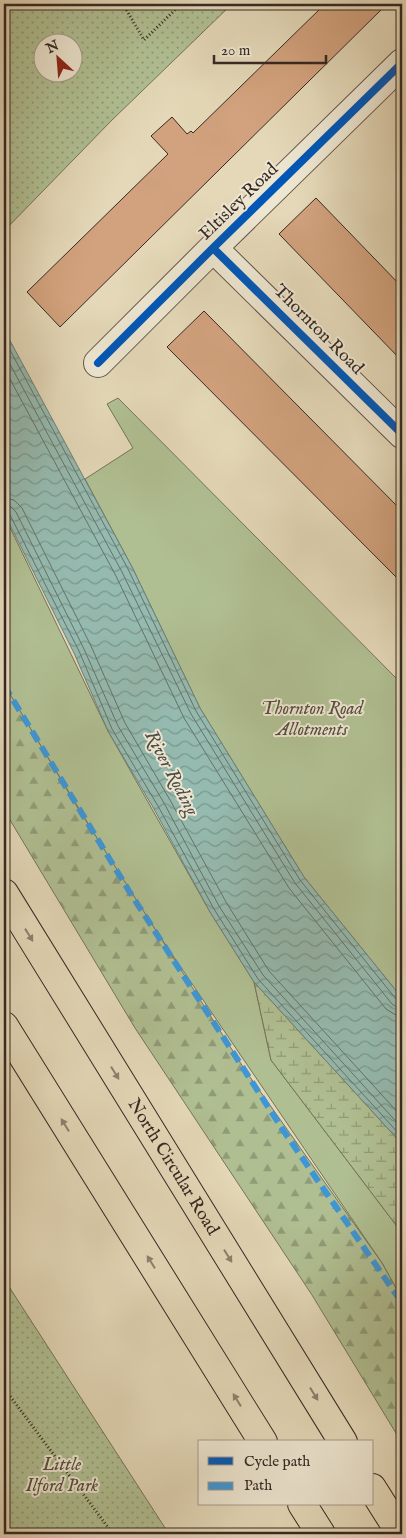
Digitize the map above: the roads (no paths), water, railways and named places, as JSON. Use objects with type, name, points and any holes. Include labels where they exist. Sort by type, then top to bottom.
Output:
[{"type":"highway","name":"North Circular Road","points":[[4,893],[342,1440]]},
{"type":"highway","points":[[4,1026],[262,1440]]},
{"type":"highway","points":[[374,1491],[401,1534]]},
{"type":"highway","points":[[303,1506],[321,1534]]},
{"type":"street","name":"Eltisley Road","points":[[98,363],[402,63]]},
{"type":"street","name":"Thornton Road","points":[[213,248],[402,434]]},
{"type":"water","name":"River Roding","points":[[4,301],[7,335],[132,567],[200,708],[304,877],[402,998],[402,1144],[254,982],[210,912],[154,809],[108,731],[74,653],[4,513]]},
{"type":"park label","name":"Thornton Road Allotments","points":[[312,720]]},
{"type":"park label","name":"Little Ilford Park","points":[[62,1475]]}]
